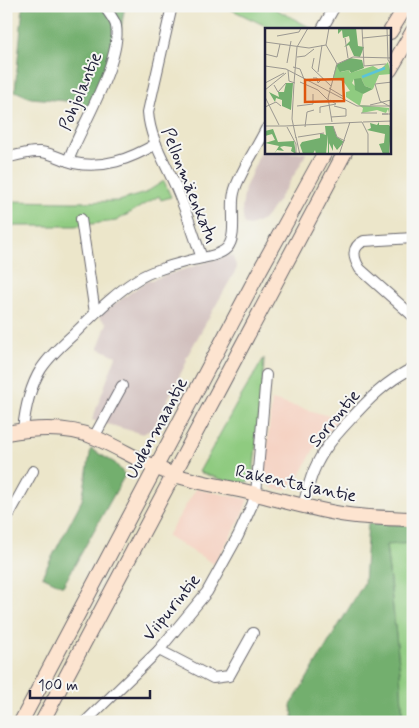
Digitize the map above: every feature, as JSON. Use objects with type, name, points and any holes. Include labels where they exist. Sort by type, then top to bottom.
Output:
[{"type":"main road","points":[[392,29],[406,6]]},
{"type":"main road","points":[[392,67],[413,31]]},
{"type":"main road","name":"Uudenmaantie","points":[[21,722],[260,270],[324,154]]},
{"type":"main road","points":[[42,722],[344,154]]},
{"type":"main road","name":"Rakentajantie","points":[[6,433],[23,430],[65,430],[94,437],[174,475],[303,507],[342,514],[413,519]]},
{"type":"street","name":"Pohjolantie","points":[[68,161],[110,68],[116,45],[116,25],[104,6]]},
{"type":"street","name":"Pellonmäenkatu","points":[[172,6],[148,112],[149,123],[202,258]]},
{"type":"street","points":[[323,28],[335,6]]},
{"type":"street","points":[[23,430],[26,408],[42,368],[60,347],[95,313],[143,276],[222,252],[230,243],[234,229],[233,201],[236,184],[265,131]]},
{"type":"street","points":[[6,158],[41,152],[68,161],[89,164],[121,161],[156,144]]},
{"type":"street","points":[[81,219],[95,313]]},
{"type":"street","points":[[413,238],[364,241],[358,244],[354,256],[360,268],[413,316]]},
{"type":"street","name":"Sorrontie","points":[[303,507],[314,470],[333,438],[363,405],[384,386],[413,368]]},
{"type":"street","name":"Viipurintie","points":[[85,722],[159,650],[207,592],[238,536],[256,494],[266,375]]},
{"type":"street","points":[[94,437],[122,386]]},
{"type":"street","points":[[6,520],[33,471]]},
{"type":"street","points":[[159,650],[213,678],[229,676],[253,633]]},
{"type":"shaded area","points":[[265,142],[265,154],[306,154],[273,208],[263,220],[250,226],[244,225],[242,208],[245,188]]},
{"type":"shaded area","points":[[232,255],[237,268],[186,358],[187,361],[152,429],[143,434],[92,420],[116,356],[98,348],[107,323],[99,317],[145,282]]},
{"type":"shaded area","points":[[272,400],[340,419],[317,443],[300,476],[285,490],[273,489],[264,478]]},
{"type":"shaded area","points":[[196,489],[248,499],[241,518],[214,564],[167,536]]},
{"type":"green space","points":[[23,6],[125,6],[120,34],[77,150],[77,157],[68,153],[88,111],[78,102],[31,98],[15,91]]},
{"type":"green space","points":[[224,6],[270,6],[311,28],[270,28]]},
{"type":"green space","points":[[164,181],[171,197],[161,200],[159,196],[116,221],[75,226],[6,226],[6,201],[119,201],[145,193]]},
{"type":"green space","points":[[264,358],[253,476],[248,482],[242,483],[223,480],[199,472],[236,405]]},
{"type":"green space","points":[[91,449],[115,463],[125,475],[63,586],[42,576],[82,500]]},
{"type":"green space","points":[[368,523],[412,525],[413,543],[386,545],[400,672],[403,722],[294,722],[291,705],[364,583]]},
{"type":"green space","points":[[413,543],[413,722],[403,722],[400,672],[386,544]]}]
